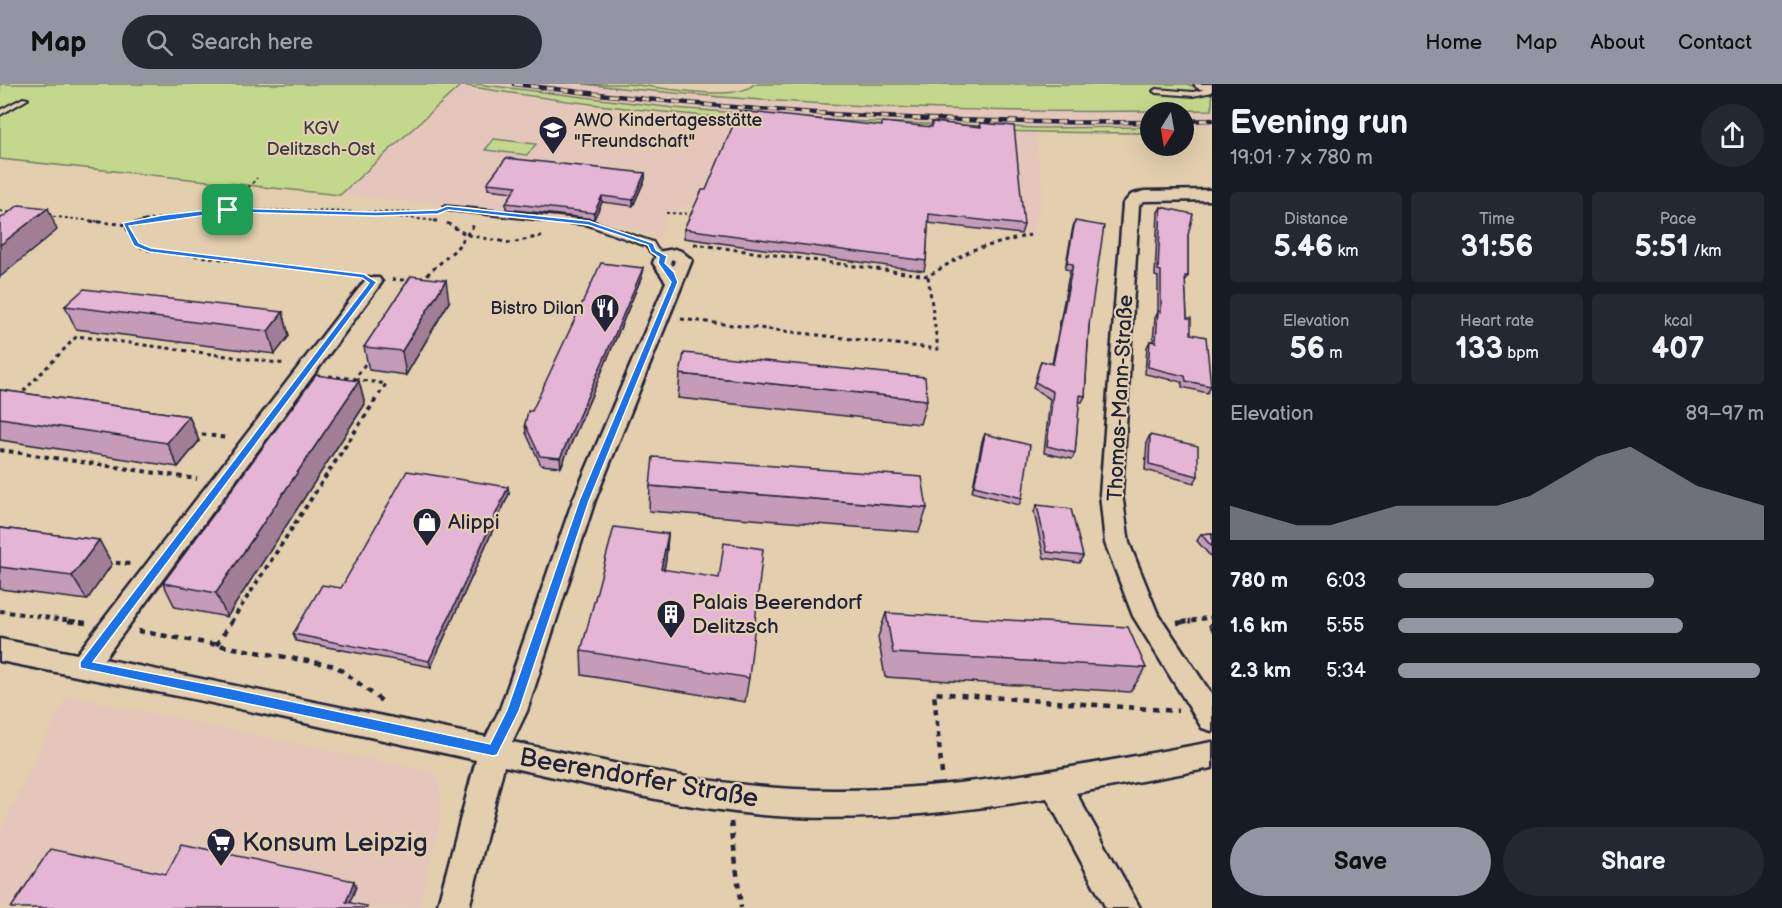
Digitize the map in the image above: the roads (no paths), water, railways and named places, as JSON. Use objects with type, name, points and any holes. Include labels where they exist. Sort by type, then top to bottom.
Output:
[{"type":"street","points":[[1203,84],[1212,88]]},
{"type":"street","name":"Thomas-Mann-Straße","points":[[1210,716],[1146,616],[1117,543],[1112,494],[1131,204],[1136,198],[1212,195]]},
{"type":"street","points":[[453,908],[493,751],[513,711],[584,501],[675,282],[672,274],[661,263],[663,256]]},
{"type":"street","points":[[84,665],[309,367],[369,279]]},
{"type":"street","name":"Beerendorfer Straße","points":[[0,650],[233,694],[493,751],[731,798],[797,803],[945,799],[1055,784],[1212,755]]},
{"type":"street","points":[[1055,784],[1124,908]]},
{"type":"lane","points":[[1156,91],[1192,94],[1212,88]]},
{"type":"lane","points":[[0,113],[25,99]]},
{"type":"lane","points":[[447,208],[589,224],[651,244],[653,251],[663,256]]},
{"type":"railway","points":[[514,84],[673,102],[832,114],[991,121],[1140,122]]},
{"type":"railway","points":[[1194,121],[1212,120]]},
{"type":"place","name":"AWO Kindertagesstätte \"Freundschaft\"","points":[[553,156]]},
{"type":"place","name":"Bistro Dilan","points":[[605,334]]},
{"type":"place","name":"Alippi","points":[[427,548]]},
{"type":"place","name":"Palais Beerendorf Delitzsch","points":[[671,640]]},
{"type":"place","name":"Konsum Leipzig","points":[[221,868]]},
{"type":"park label","name":"KGV Delitzsch-Ost","points":[[321,138]]}]
